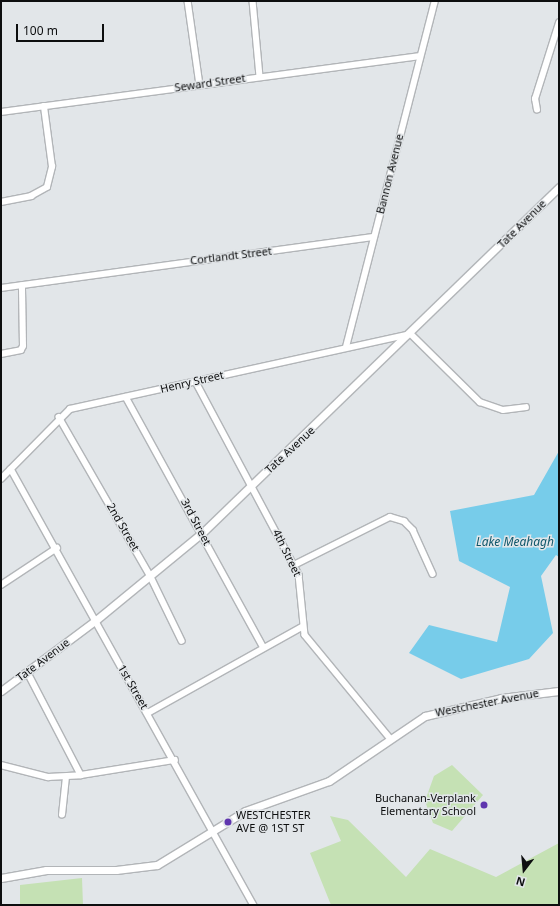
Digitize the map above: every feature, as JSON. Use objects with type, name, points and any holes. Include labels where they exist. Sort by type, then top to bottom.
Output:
[{"type":"street","points":[[188,1],[200,85]]},
{"type":"street","points":[[253,1],[260,76]]},
{"type":"street","name":"Bannon Avenue","points":[[346,347],[419,56],[435,1]]},
{"type":"street","points":[[536,110],[535,100],[559,23]]},
{"type":"street","name":"Seward Street","points":[[1,112],[260,76],[419,56]]},
{"type":"street","points":[[1,202],[31,196],[47,187],[52,167],[44,107]]},
{"type":"street","name":"Tate Avenue","points":[[1,691],[96,620],[202,532],[254,485],[411,334],[559,187]]},
{"type":"street","name":"Cortlandt Street","points":[[1,288],[374,237]]},
{"type":"street","points":[[1,354],[20,350],[24,339],[22,286]]},
{"type":"street","points":[[411,334],[480,402],[503,410],[526,407]]},
{"type":"street","name":"Henry Street","points":[[1,479],[59,417],[70,410],[346,347],[411,334]]},
{"type":"street","name":"4th Street","points":[[196,382],[254,485],[294,565],[303,591],[302,627]]},
{"type":"street","name":"3rd Street","points":[[126,397],[202,532],[264,648]]},
{"type":"street","name":"2nd Street","points":[[59,417],[150,575],[182,641]]},
{"type":"street","name":"1st Street","points":[[11,469],[215,830],[254,905]]},
{"type":"street","points":[[294,565],[390,517],[404,521],[413,530],[433,574]]},
{"type":"street","points":[[1,585],[57,548]]},
{"type":"street","points":[[148,713],[302,627],[305,635],[389,738]]},
{"type":"street","points":[[28,672],[81,775]]},
{"type":"street","name":"Westchester Avenue","points":[[1,878],[46,870],[116,870],[157,865],[244,811],[329,781],[389,738],[425,716],[488,701],[559,691]]},
{"type":"street","points":[[1,765],[48,777],[66,778],[175,760]]},
{"type":"street","points":[[62,815],[66,778]]},
{"type":"green space","points":[[452,765],[483,795],[452,831],[433,823],[425,801],[434,776]]},
{"type":"green space","points":[[330,816],[348,820],[406,877],[430,849],[496,877],[559,843],[559,905],[331,905],[310,853],[341,841]]},
{"type":"green space","points":[[82,878],[83,905],[20,905],[20,885]]},
{"type":"water","name":"Lake Meahagh","points":[[559,451],[559,557],[556,555],[541,576],[553,633],[529,659],[461,679],[409,653],[429,625],[497,642],[510,587],[459,561],[450,511],[534,495]]},
{"type":"place","name":"Buchanan-Verplank Elementary School","points":[[484,805]]},
{"type":"place","name":"WESTCHESTER AVE @ 1ST ST","points":[[228,822]]}]
